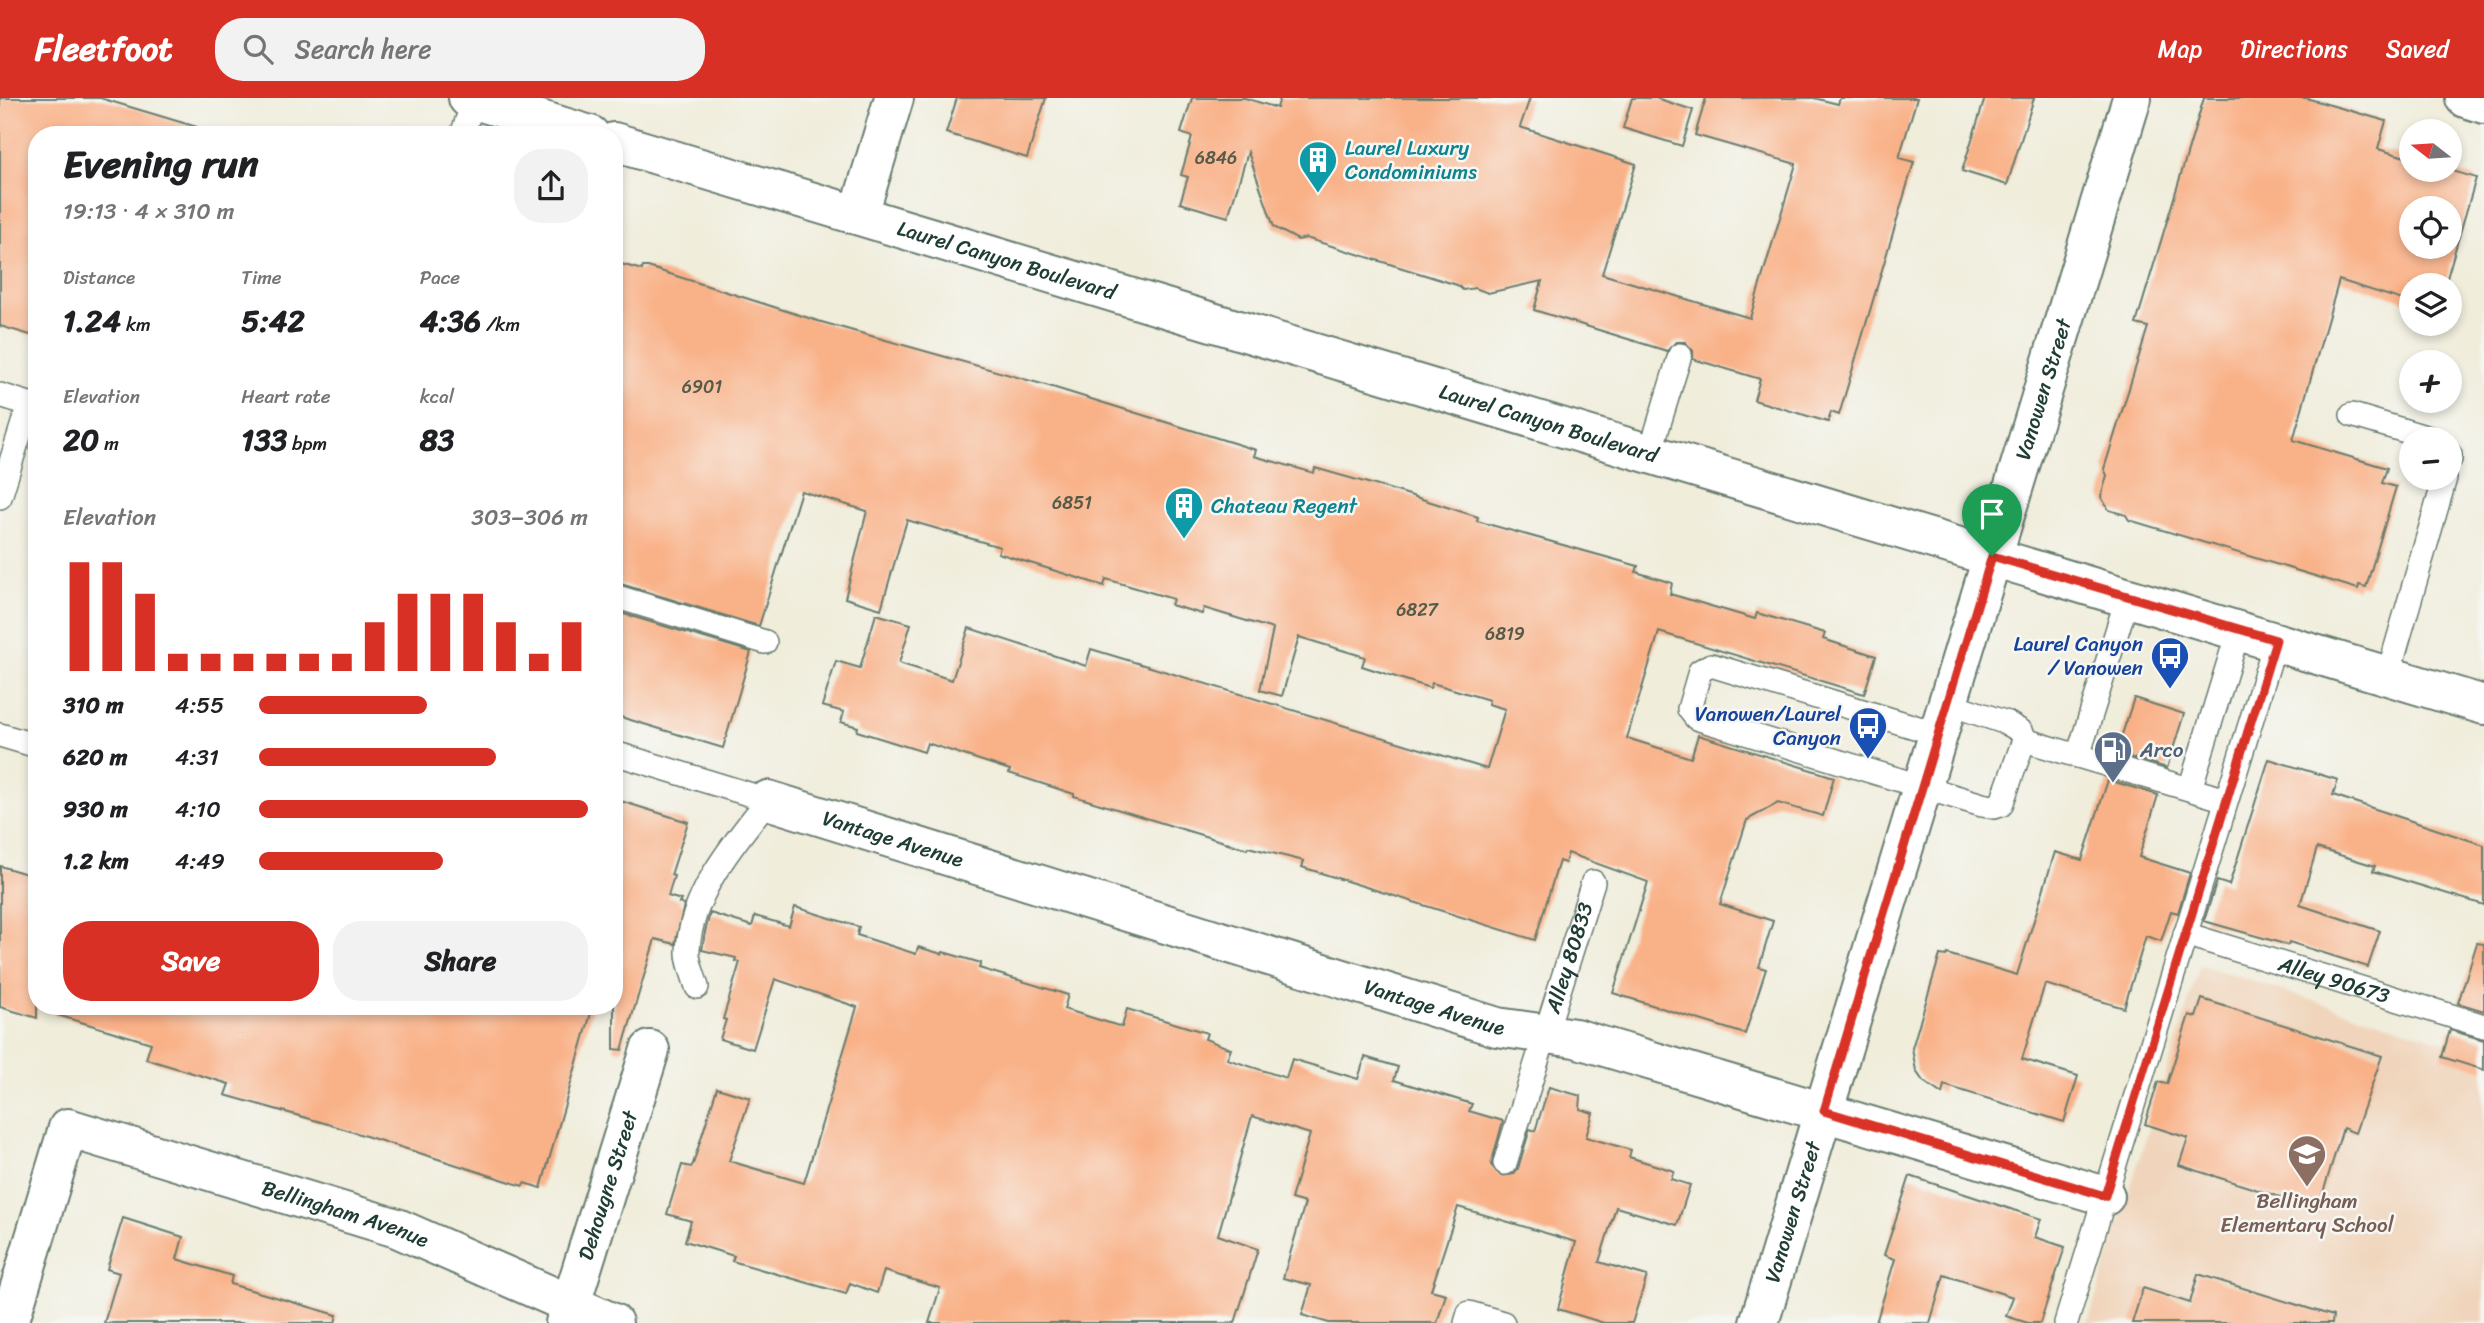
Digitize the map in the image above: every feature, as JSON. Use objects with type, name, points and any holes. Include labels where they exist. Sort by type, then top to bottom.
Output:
[{"type":"main road","points":[[859,214],[894,98]]},
{"type":"main road","name":"Vanowen Street","points":[[1759,1323],[2132,98]]},
{"type":"main road","points":[[2465,98],[2484,104]]},
{"type":"main road","points":[[468,111],[544,126]]},
{"type":"main road","name":"Laurel Canyon Boulevard","points":[[623,145],[2276,640],[2484,705]]},
{"type":"main road","name":"Vantage Avenue","points":[[768,800],[1484,1023],[1575,1038],[2105,1196]]},
{"type":"main road","name":"Dehougne Street","points":[[567,1314],[650,1050]]},
{"type":"main road","name":"Bellingham Avenue","points":[[9,1323],[68,1128],[397,1228],[567,1314],[613,1323]]},
{"type":"lane","points":[[1650,453],[1680,355]]},
{"type":"lane","points":[[0,395],[28,403]]},
{"type":"lane","points":[[2352,415],[2399,429]]},
{"type":"lane","points":[[0,497],[28,419]]},
{"type":"lane","points":[[2388,675],[2442,490]]},
{"type":"lane","points":[[2078,756],[2128,596]]},
{"type":"lane","points":[[623,599],[765,642]]},
{"type":"lane","points":[[2190,789],[2239,629]]},
{"type":"lane","points":[[2066,1323],[2276,640]]},
{"type":"lane","points":[[1711,665],[1943,719],[2019,728],[2024,740],[2001,805],[1994,807],[1922,788],[1696,718],[1689,709],[1700,671],[1711,665]]},
{"type":"lane","points":[[0,735],[28,743]]},
{"type":"lane","points":[[2024,740],[2226,800]]},
{"type":"lane","points":[[623,756],[768,800],[716,871],[696,914],[687,952],[697,986]]},
{"type":"lane","name":"Alley 80833","points":[[1505,1163],[1592,882]]},
{"type":"lane","name":"Alley 90673","points":[[2185,934],[2484,1026]]},
{"type":"lane","points":[[1466,1323],[1469,1312],[1503,1323]]},
{"type":"shaded area","name":"Bellingham Elementary School","points":[[2200,965],[2484,1054],[2484,1323],[2088,1323]]},
{"type":"building","points":[[0,98],[100,98],[194,126],[28,126],[28,334],[0,326]]},
{"type":"building","points":[[957,98],[1046,98],[1027,158],[946,133]]},
{"type":"building","points":[[1192,98],[1245,98],[1277,108],[1280,98],[1530,98],[1520,127],[1636,164],[1602,274],[1750,318],[1796,164],[1695,135],[1706,98],[1814,98],[1838,104],[1840,98],[1917,98],[1899,158],[1914,162],[1839,415],[1831,412],[1828,422],[1754,400],[1760,379],[1693,359],[1693,351],[1685,342],[1676,342],[1667,351],[1534,310],[1542,281],[1488,293],[1475,288],[1463,290],[1457,285],[1306,238],[1298,240],[1274,227],[1248,152],[1228,217],[1180,203],[1188,177],[1181,175],[1192,137],[1181,133]]},
{"type":"building","points":[[1632,98],[1656,98],[1693,110],[1682,146],[1623,128]]},
{"type":"building","points":[[1985,98],[2034,98],[2007,185],[1962,171]]},
{"type":"building","points":[[2204,98],[2306,98],[2386,121],[2378,149],[2399,155],[2399,182],[2462,182],[2462,174],[2476,178],[2462,226],[2462,196],[2399,196],[2399,259],[2453,259],[2448,273],[2399,273],[2399,299],[2339,280],[2293,440],[2387,468],[2382,483],[2396,487],[2366,587],[2359,585],[2358,589],[2129,520],[2126,515],[2109,510],[2101,497],[2107,475],[2104,469],[2148,327],[2136,324]]},
{"type":"building","points":[[623,265],[642,270],[643,267],[648,267],[818,321],[1049,386],[1256,450],[1254,456],[1314,473],[1315,468],[1403,493],[1478,517],[1477,521],[1638,566],[1636,572],[1672,583],[1670,594],[1755,619],[1757,613],[1825,633],[1823,639],[1876,656],[1864,694],[1659,632],[1627,738],[1691,758],[1698,735],[1834,777],[1823,816],[1778,803],[1747,820],[1720,904],[1773,921],[1759,967],[1766,969],[1745,1034],[1613,993],[1648,882],[1568,853],[1565,863],[1559,861],[1535,940],[1302,867],[1304,861],[1248,847],[1247,849],[1074,796],[1009,773],[1010,770],[927,743],[924,752],[857,731],[858,727],[841,722],[844,712],[822,706],[836,661],[860,668],[876,614],[911,624],[899,663],[952,680],[969,628],[1086,666],[1091,649],[1487,769],[1505,709],[1488,704],[1489,700],[1432,683],[1430,688],[1362,666],[1365,657],[1299,637],[1282,696],[1260,690],[1273,629],[1204,608],[1202,614],[1171,605],[1173,599],[1106,579],[1104,586],[998,553],[1000,547],[907,520],[881,609],[845,598],[867,511],[801,491],[759,626],[623,585]]},
{"type":"building","points":[[623,614],[751,652],[723,748],[623,718]]},
{"type":"building","points":[[2134,698],[2184,714],[2167,768],[2116,753]]},
{"type":"building","points":[[2269,759],[2338,780],[2333,795],[2484,845],[2484,905],[2373,871],[2375,866],[2317,848],[2300,905],[2380,931],[2368,967],[2289,942],[2288,945],[2204,921],[2217,881],[2229,885]]},
{"type":"building","points":[[2108,780],[2158,795],[2139,857],[2190,873],[2178,913],[2171,911],[2161,941],[2146,936],[2124,1008],[2045,984],[2022,1059],[2078,1076],[2064,1122],[1944,1085],[1942,1094],[1923,1081],[1916,1071],[1912,1048],[1940,955],[1947,954],[2017,975],[2055,852],[2082,860]]},
{"type":"building","points":[[623,802],[688,822],[671,875],[674,876],[668,896],[681,900],[679,903],[684,905],[675,944],[655,939],[622,1050],[614,1049],[614,1015],[623,1015]]},
{"type":"building","points":[[0,866],[28,874],[28,1015],[37,1015],[37,1018],[0,1007]]},
{"type":"building","points":[[795,907],[859,927],[857,935],[916,954],[918,947],[981,963],[979,968],[1068,995],[1064,1009],[1122,1027],[1127,1009],[1207,1033],[1205,1039],[1231,1049],[1227,1059],[1286,1078],[1292,1059],[1358,1079],[1365,1057],[1398,1067],[1394,1080],[1472,1104],[1469,1111],[1503,1121],[1491,1165],[1501,1176],[1514,1174],[1518,1168],[1530,1129],[1535,1131],[1549,1087],[1581,1096],[1580,1109],[1593,1113],[1586,1137],[1631,1150],[1629,1157],[1674,1171],[1671,1179],[1690,1185],[1677,1225],[1616,1207],[1599,1262],[1647,1276],[1632,1323],[1604,1323],[1558,1309],[1576,1242],[1458,1207],[1431,1290],[1446,1294],[1437,1323],[1329,1323],[1302,1315],[1311,1285],[1283,1278],[1305,1203],[1291,1199],[1310,1134],[1252,1116],[1218,1235],[1258,1249],[1235,1323],[929,1323],[940,1288],[884,1271],[877,1293],[850,1283],[846,1294],[732,1261],[734,1256],[685,1241],[691,1221],[667,1214],[682,1165],[691,1167],[693,1164],[717,1088],[750,1098],[729,1161],[804,1183],[857,1007],[775,979],[753,1049],[720,1039],[726,1020],[723,1019],[740,962],[735,961],[736,958],[702,950],[705,932],[710,913],[752,926],[755,916],[789,926]]},
{"type":"building","points":[[2477,943],[2484,944],[2484,1011],[2458,1003]]},
{"type":"building","points":[[2202,999],[2382,1056],[2355,1133],[2343,1128],[2318,1209],[2179,1165],[2188,1138],[2145,1124],[2158,1082],[2167,1084],[2189,1015],[2196,1017]]},
{"type":"building","points":[[57,1015],[590,1015],[541,1188],[524,1183],[523,1186],[328,1124],[225,1095],[229,1084],[146,1059],[151,1043]]},
{"type":"building","points":[[2450,1030],[2484,1040],[2484,1070],[2442,1057]]},
{"type":"building","points":[[1910,1176],[2041,1219],[2035,1237],[2065,1247],[2040,1323],[2028,1323],[2006,1316],[2013,1297],[1944,1275],[1930,1323],[1876,1323],[1895,1259],[1884,1255]]},
{"type":"building","points":[[123,1218],[183,1237],[177,1259],[232,1276],[230,1284],[337,1315],[335,1323],[104,1323],[119,1273],[107,1269]]},
{"type":"building","points":[[2198,1274],[2333,1316],[2332,1323],[2132,1323],[2143,1288],[2190,1303]]},
{"type":"place","name":"Laurel Luxury Condominiums","points":[[1318,194]]},
{"type":"place","name":"Chateau Regent","points":[[1184,540]]},
{"type":"place","name":"Laurel Canyon / Vanowen","points":[[2170,690]]},
{"type":"place","name":"Vanowen/Laurel Canyon","points":[[1868,760]]},
{"type":"place","name":"Arco","points":[[2113,784]]},
{"type":"place","name":"Bellingham Elementary School","points":[[2307,1188]]},
{"type":"route","points":[[1992,556],[2276,640],[2105,1196],[1824,1111],[1992,556]]}]
